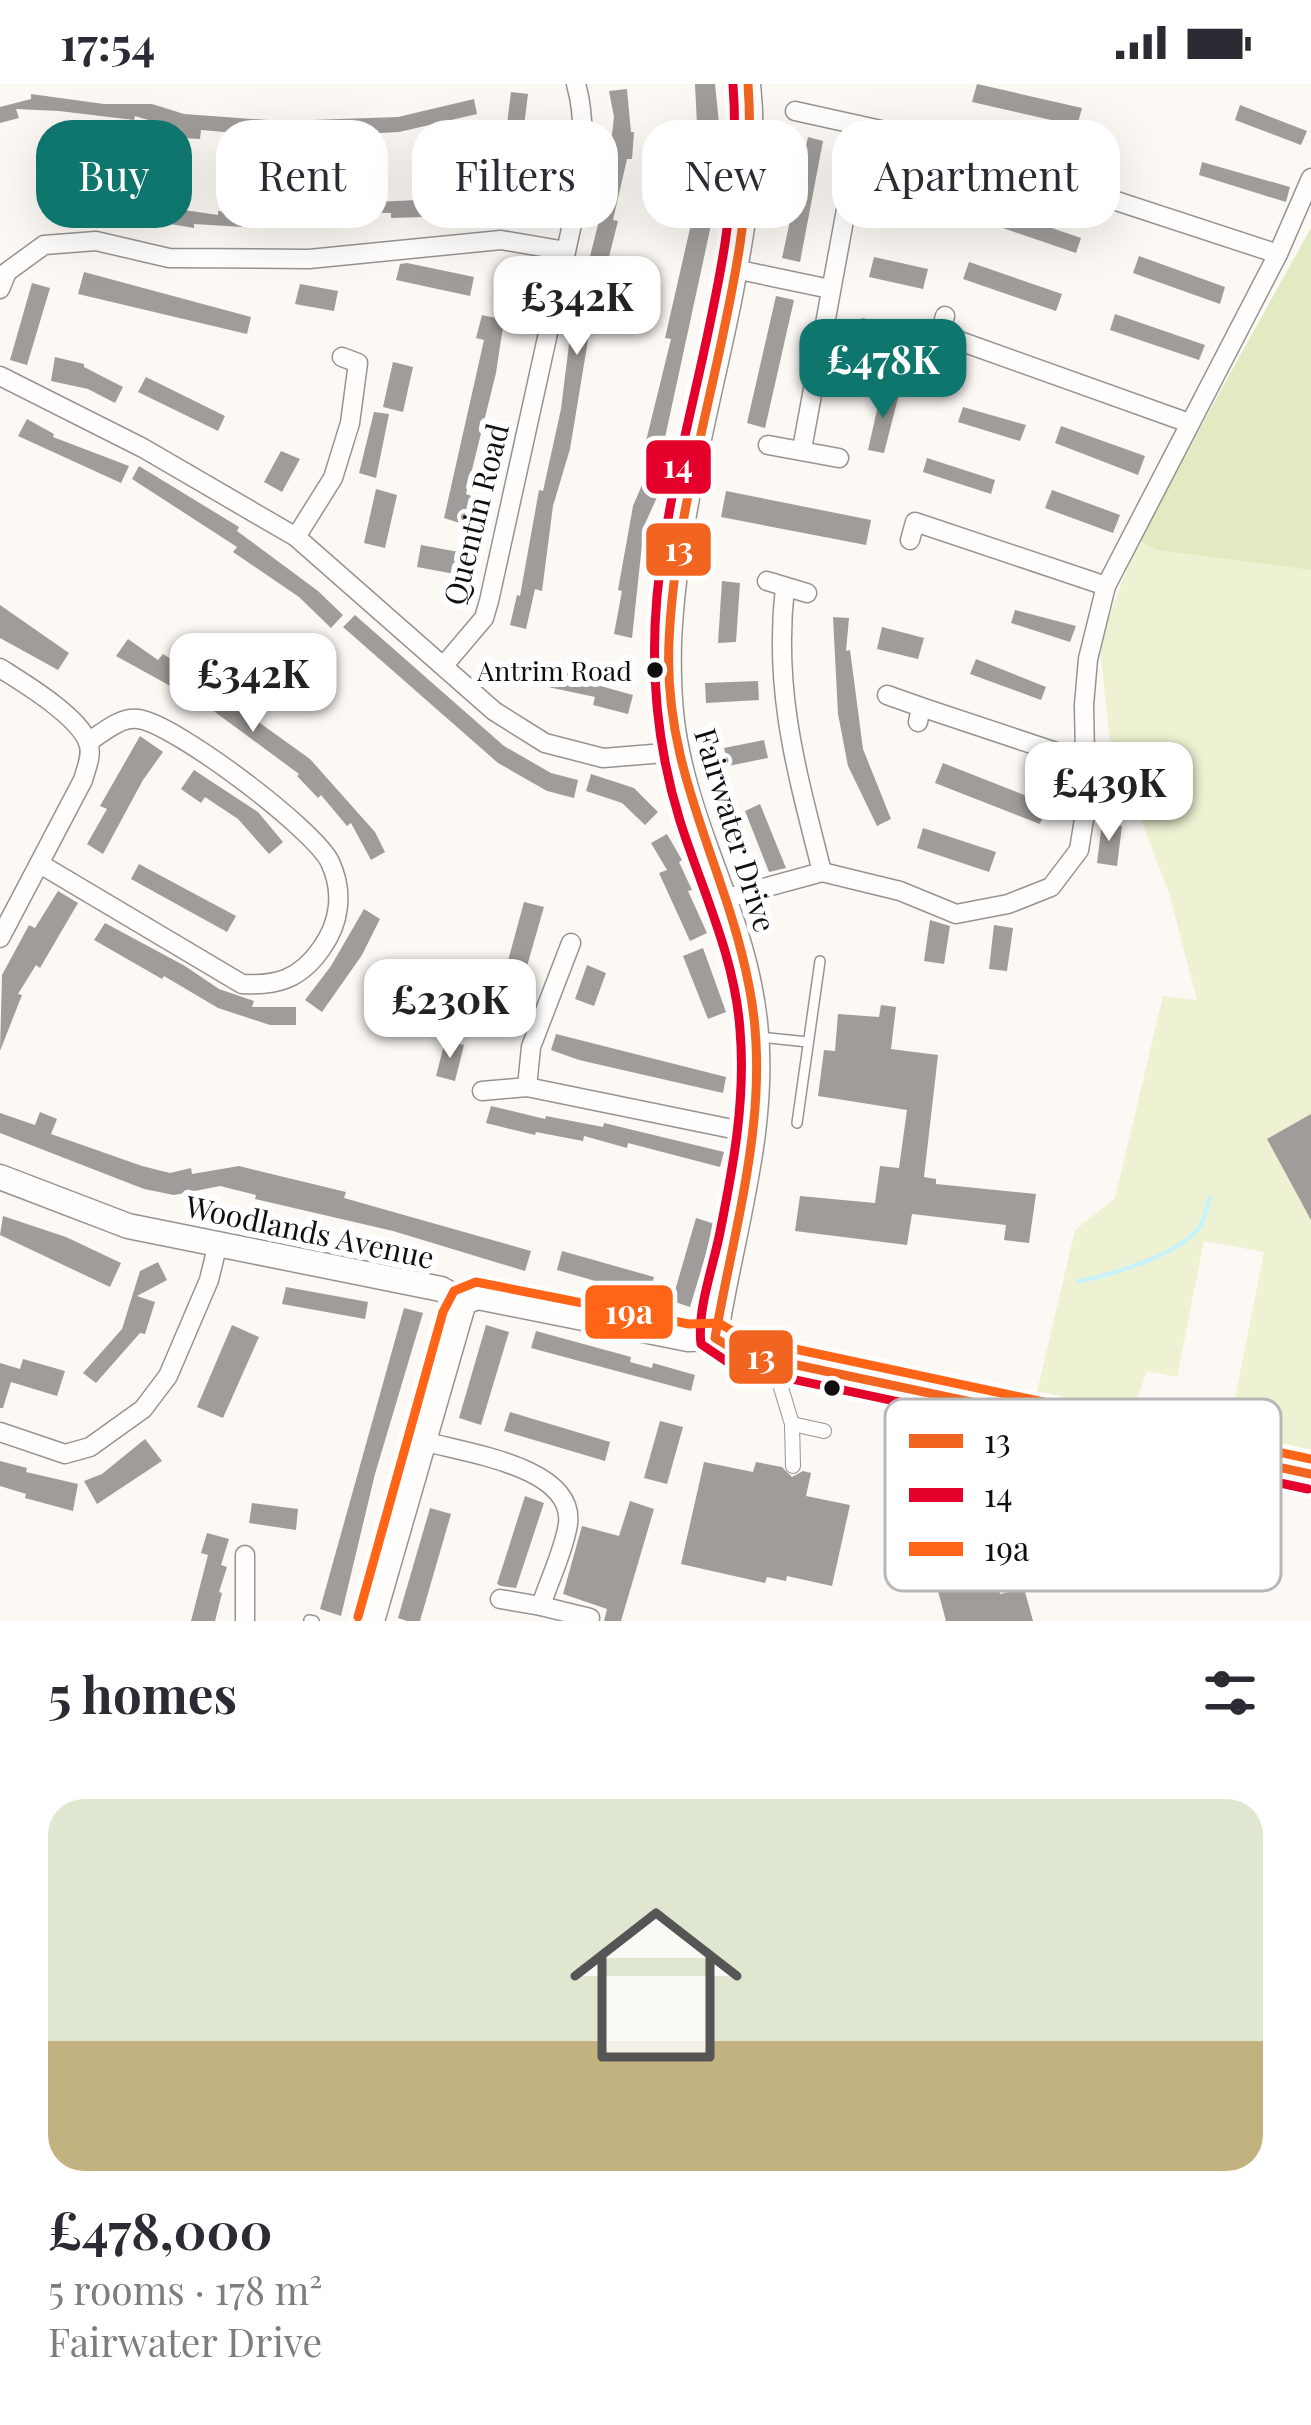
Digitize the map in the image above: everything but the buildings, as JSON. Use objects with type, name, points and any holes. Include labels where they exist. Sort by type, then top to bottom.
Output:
[{"type":"street","name":"Quentin Road","points":[[445,664],[484,618],[490,601],[581,172],[581,101],[576,84]]},
{"type":"street","name":"Fairwater Drive","points":[[715,1338],[752,1133],[756,1036],[739,933],[691,803],[668,690],[672,596],[735,269],[751,157],[748,84]]},
{"type":"street","points":[[795,111],[832,121]]},
{"type":"street","points":[[727,898],[822,872],[887,887],[956,914],[1008,904],[1051,887],[1079,850],[1086,807],[1088,659],[1106,586],[1278,254],[1311,178]]},
{"type":"street","points":[[1120,197],[1278,254]]},
{"type":"street","points":[[802,449],[842,228]]},
{"type":"street","points":[[0,289],[7,272],[44,245],[96,241],[169,257],[309,259],[502,240],[566,251]]},
{"type":"street","points":[[735,269],[830,290]]},
{"type":"street","points":[[940,334],[1189,423]]},
{"type":"street","points":[[296,537],[333,478],[350,423],[354,355]]},
{"type":"street","points":[[0,376],[143,448],[296,537],[494,711],[545,743],[568,752],[635,758],[677,752]]},
{"type":"street","points":[[768,446],[839,458]]},
{"type":"street","points":[[914,522],[1106,586]]},
{"type":"street","points":[[807,592],[776,584],[784,710],[822,872]]},
{"type":"street","points":[[0,668],[49,699],[88,742],[90,757],[83,780],[0,938]]},
{"type":"street","points":[[887,695],[920,714],[1084,761]]},
{"type":"street","points":[[40,864],[242,984],[274,986],[308,968],[333,933],[340,894],[329,859],[276,806],[210,758],[140,719],[122,720],[88,742]]},
{"type":"street","points":[[527,1087],[532,1047],[571,943]]},
{"type":"street","points":[[482,1091],[527,1087],[752,1133]]},
{"type":"street","name":"Woodlands Avenue","points":[[0,1177],[128,1226],[441,1289],[464,1302],[478,1297],[688,1339],[715,1338],[755,1356],[962,1399]]},
{"type":"street","points":[[0,1432],[65,1454],[89,1447],[143,1409],[168,1376],[209,1280],[218,1243]]},
{"type":"street","points":[[372,1621],[464,1302]]},
{"type":"street","points":[[779,1381],[792,1424],[793,1466]]},
{"type":"street","points":[[792,1424],[824,1431]]},
{"type":"street","points":[[423,1441],[540,1474],[563,1498],[568,1522],[541,1606]]},
{"type":"street","name":"Woodlands Avenue","points":[[1281,1465],[1311,1474]]},
{"type":"street","points":[[245,1555],[245,1621]]},
{"type":"street","points":[[247,1585],[269,1584]]},
{"type":"street","points":[[500,1599],[590,1618]]},
{"type":"lane","points":[[797,1123],[820,961]]},
{"type":"lane","points":[[756,1036],[808,1042]]},
{"type":"green space","points":[[1311,228],[1311,570],[1157,550],[1138,540]]},
{"type":"green space","points":[[1138,540],[1157,550],[1311,570],[1311,1451],[1281,1445],[1281,1399],[1235,1399],[1264,1252],[1204,1241],[1177,1377],[1147,1371],[1137,1399],[1036,1396],[1075,1230],[1115,1198],[1163,996],[1197,1000],[1169,893],[1110,739],[1099,643]]},
{"type":"waterway","points":[[1078,1281],[1125,1269],[1178,1246],[1200,1226],[1210,1198]]},
{"type":"transit line","name":"13","points":[[748,84],[743,225],[687,502],[669,642],[676,734],[739,942],[755,1031],[754,1119],[715,1338],[738,1352],[957,1399]]},
{"type":"transit line","name":"14","points":[[733,85],[729,214],[666,532],[655,625],[657,710],[666,766],[725,950],[740,1030],[737,1134],[703,1304],[701,1344],[735,1367],[885,1399]]},
{"type":"transit line","name":"19a","points":[[358,1617],[443,1312],[454,1291],[476,1282],[689,1324],[719,1323],[744,1338],[1030,1399]]},
{"type":"transit line","name":"19a","points":[[1281,1453],[1311,1459]]},
{"type":"transit line","name":"13","points":[[1281,1468],[1311,1474]]},
{"type":"transit line","name":"14","points":[[1281,1483],[1308,1489]]},
{"type":"place","name":"Antrim Road","points":[[655,670]]}]
